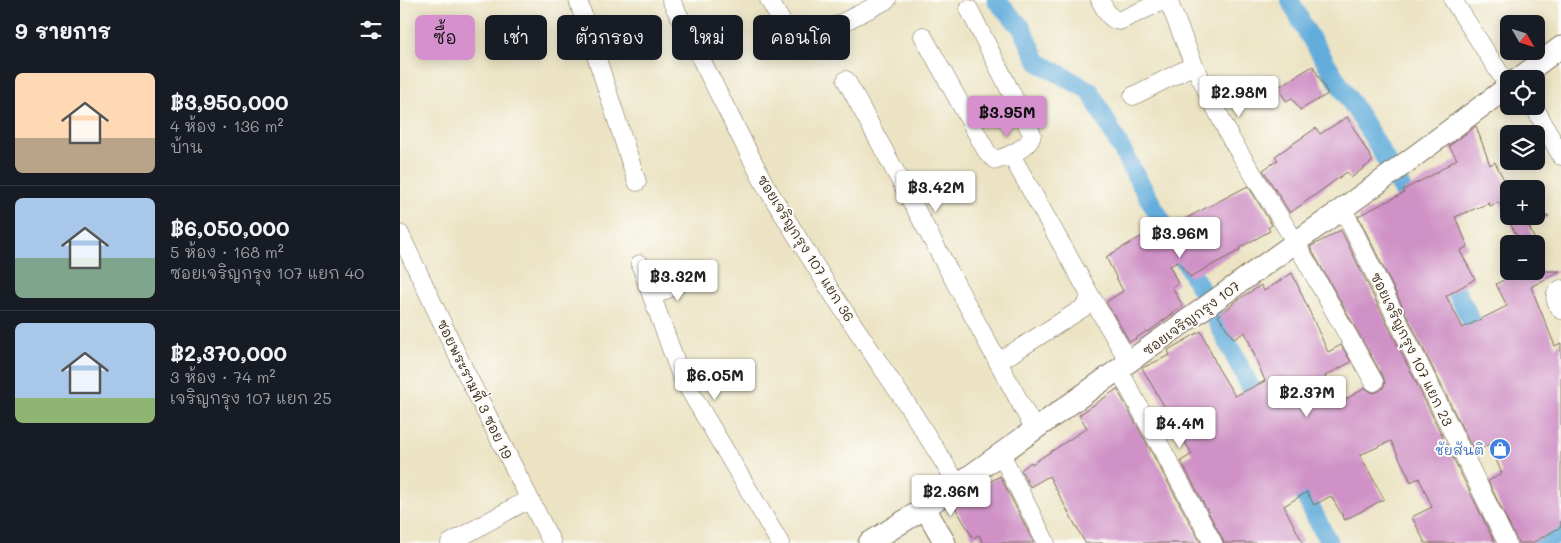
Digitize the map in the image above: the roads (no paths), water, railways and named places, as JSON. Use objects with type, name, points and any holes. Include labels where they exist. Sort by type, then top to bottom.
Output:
[{"type":"street","points":[[578,0],[636,182]]},
{"type":"street","name":"ซอยเจริญกรุง 107 แยก 36","points":[[671,0],[765,185],[834,296],[914,415],[958,485]]},
{"type":"street","points":[[769,0],[796,46],[887,0]]},
{"type":"street","points":[[1100,0],[1108,15],[1119,22],[1166,0],[1194,65],[1231,139],[1296,243],[1374,382]]},
{"type":"street","points":[[1453,0],[1500,73]]},
{"type":"street","points":[[924,36],[988,154],[996,160],[1011,155],[1032,138],[1032,134],[968,9]]},
{"type":"street","points":[[1531,70],[1561,47]]},
{"type":"street","points":[[1133,96],[1194,65]]},
{"type":"street","points":[[846,80],[1035,430]]},
{"type":"street","name":"ซอยเจริญกรุง 107","points":[[869,543],[926,508],[1391,175],[1500,92]]},
{"type":"street","points":[[1539,115],[1561,156]]},
{"type":"street","points":[[1011,155],[1089,293],[1213,543]]},
{"type":"street","name":"ซอยเจริญกรุง 107 แยก 23","points":[[1343,209],[1507,543]]},
{"type":"street","name":"ซอยพระรามที่ 3 ซอย 19","points":[[400,234],[470,380],[552,543]]},
{"type":"street","points":[[640,264],[681,376],[780,543]]},
{"type":"street","points":[[652,297],[689,278]]},
{"type":"street","points":[[1561,289],[1554,295],[1561,310]]},
{"type":"street","points":[[998,362],[1082,308],[1088,303],[1089,293]]},
{"type":"street","points":[[1001,454],[1046,543]]},
{"type":"street","points":[[450,543],[529,499]]},
{"type":"street","points":[[926,508],[945,543]]},
{"type":"waterway","points":[[996,0],[1022,28],[1038,62],[1090,91],[1199,286],[1262,410]]},
{"type":"waterway","points":[[1290,0],[1305,29],[1377,144],[1415,212]]},
{"type":"waterway","points":[[1444,268],[1484,345]]},
{"type":"waterway","points":[[1292,471],[1329,543]]},
{"type":"waterway","points":[[1543,543],[1561,532]]},
{"type":"place","name":"ชัยสันติ","points":[[1500,449]]}]
